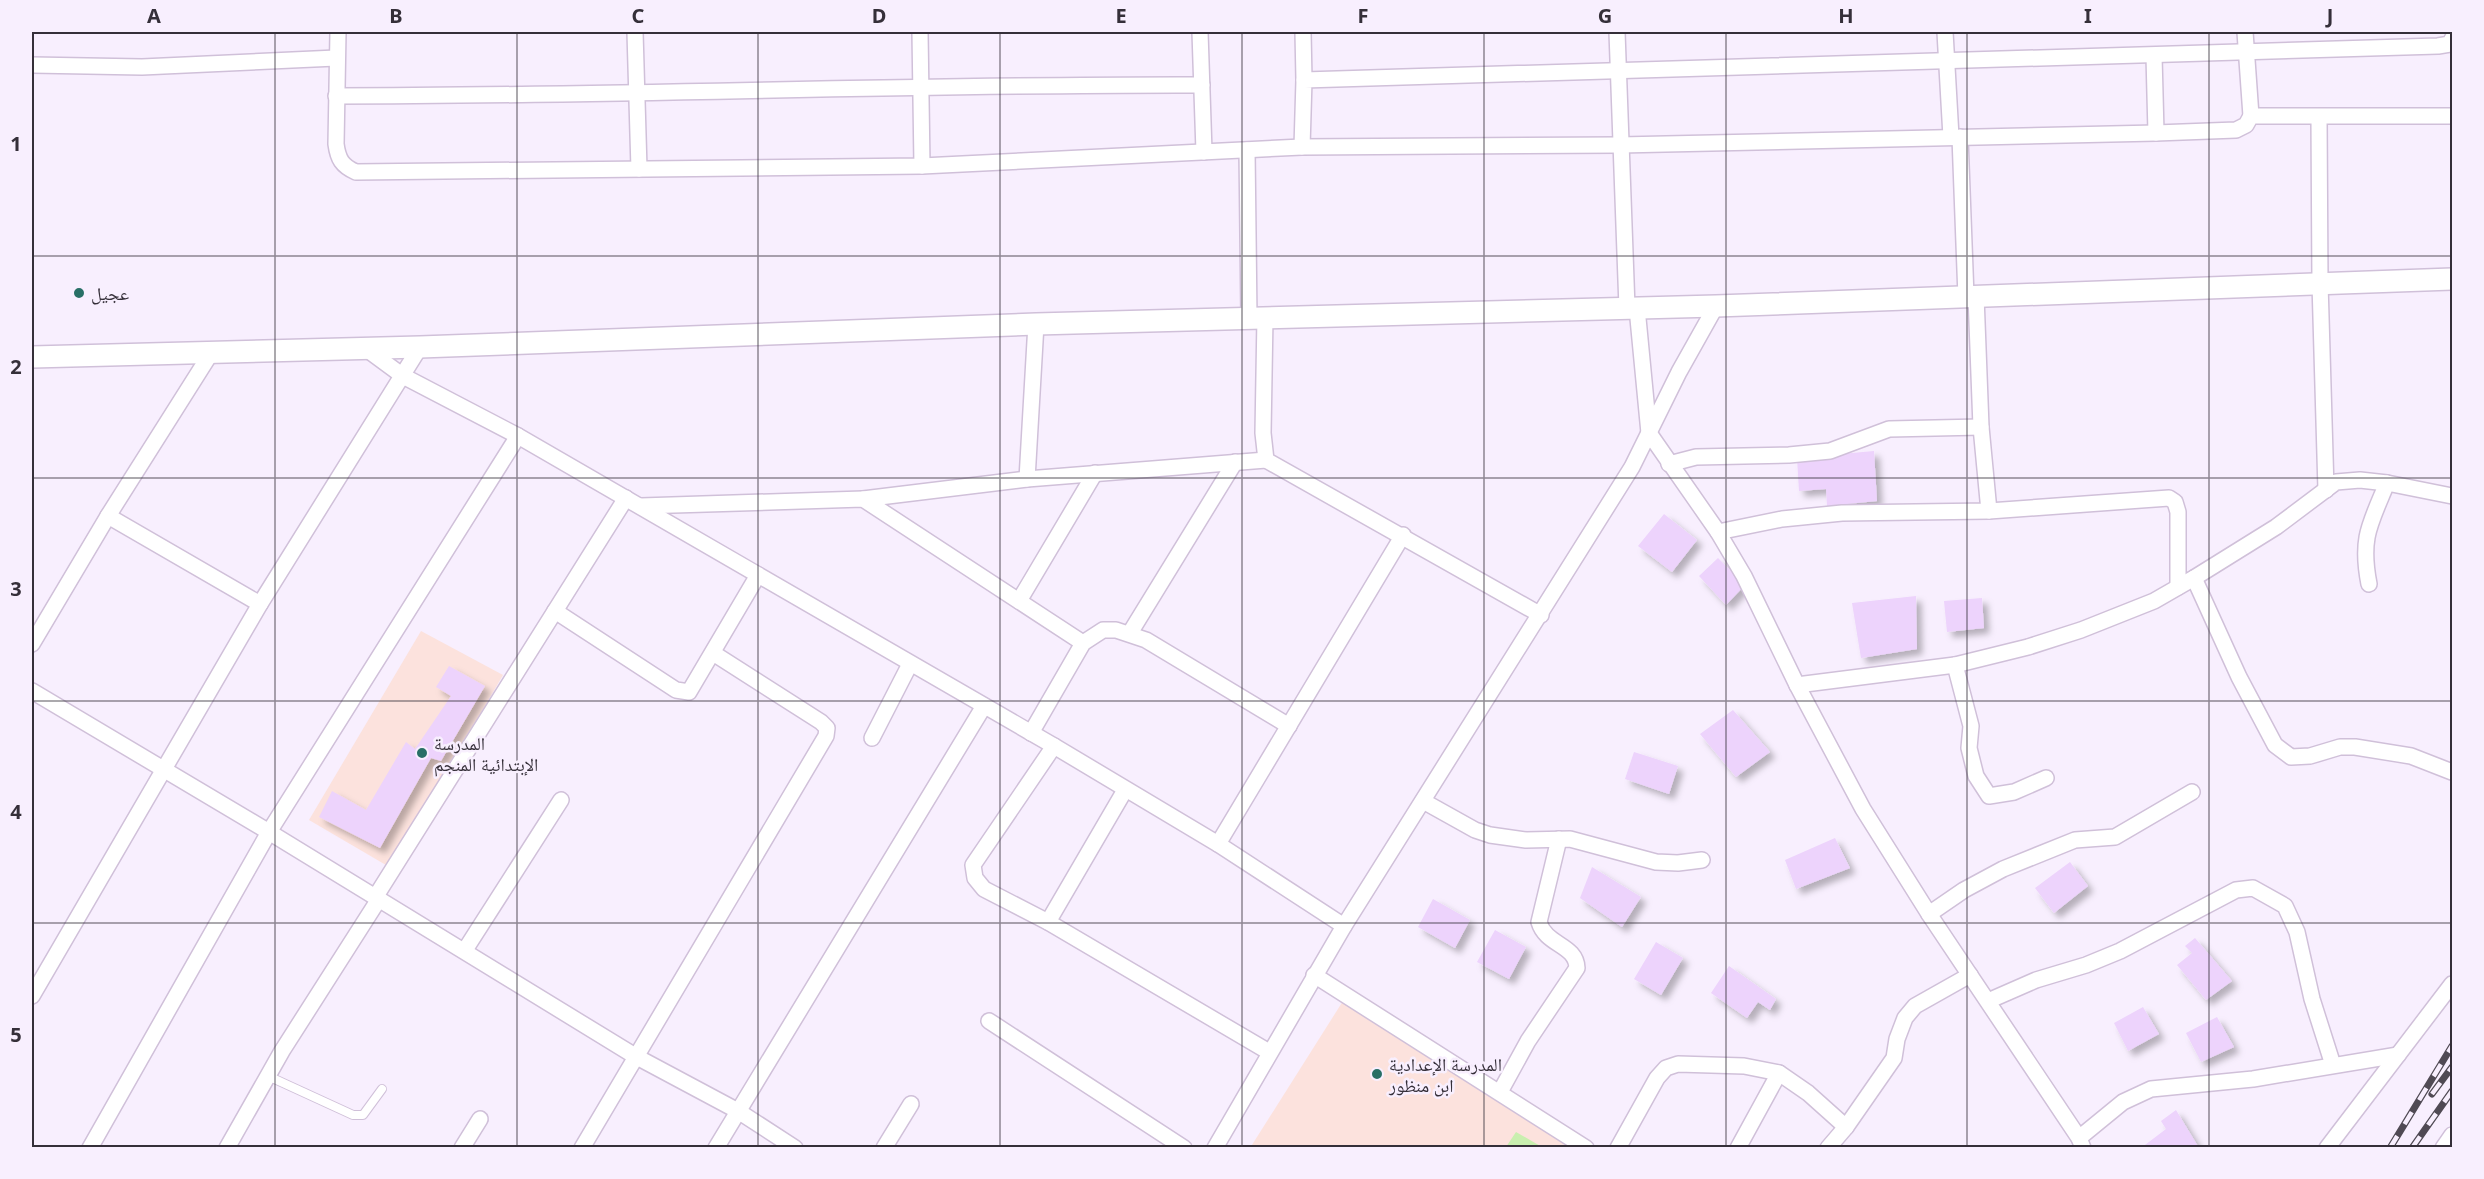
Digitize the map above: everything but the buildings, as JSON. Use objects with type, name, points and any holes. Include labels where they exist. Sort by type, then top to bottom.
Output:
[{"type":"main road","points":[[32,357],[420,347],[1036,324],[1716,306],[2452,279]]},
{"type":"street","points":[[338,32],[336,57],[338,157],[345,167],[356,172],[922,166],[1302,147],[1620,145],[2236,130],[2246,125],[2251,116],[2245,32]]},
{"type":"street","points":[[635,32],[639,169]]},
{"type":"street","points":[[920,32],[919,86],[922,166]]},
{"type":"street","points":[[1200,32],[1204,152]]},
{"type":"street","points":[[1302,32],[1304,80],[1302,147]]},
{"type":"street","points":[[1617,32],[1620,145],[1632,308],[1649,433],[1718,532],[1744,576],[1797,685],[1863,809],[1929,914],[2081,1142],[2123,1102],[2151,1089],[2253,1079],[2398,1055]]},
{"type":"street","points":[[1945,32],[1989,511]]},
{"type":"street","points":[[1304,80],[2438,46],[2450,44],[2452,39]]},
{"type":"street","points":[[2154,56],[2156,133]]},
{"type":"street","points":[[32,64],[142,67],[336,57]]},
{"type":"street","points":[[336,96],[637,94],[919,86],[1202,85]]},
{"type":"street","points":[[2251,116],[2452,116]]},
{"type":"street","points":[[2319,117],[2325,490]]},
{"type":"street","points":[[1247,150],[1266,460]]},
{"type":"street","points":[[1215,1148],[1344,926],[1632,467],[1716,306]]},
{"type":"street","points":[[1027,479],[1036,324]]},
{"type":"street","points":[[32,996],[260,604],[420,347]]},
{"type":"street","points":[[365,348],[403,376],[518,436],[1054,746],[1218,844],[1344,926]]},
{"type":"street","points":[[32,644],[108,516],[211,353]]},
{"type":"street","points":[[1669,464],[1696,457],[1789,455],[1830,451],[1889,429],[1981,427]]},
{"type":"street","points":[[90,1148],[269,832],[518,436]]},
{"type":"street","points":[[641,506],[863,499],[1027,479],[1266,460],[1403,535],[1541,615]]},
{"type":"street","points":[[1130,633],[1235,462]]},
{"type":"street","points":[[1019,601],[1095,473]]},
{"type":"street","points":[[1797,685],[1955,665],[2028,647],[2081,630],[2154,601],[2194,578],[2276,527],[2336,482],[2360,480],[2387,483],[2452,496]]},
{"type":"street","points":[[2368,584],[2364,547],[2367,528],[2387,483]]},
{"type":"street","points":[[227,1148],[268,1076],[626,498]]},
{"type":"street","points":[[1718,532],[1782,519],[1842,513],[1989,511],[2169,498],[2175,502],[2178,512],[2178,587]]},
{"type":"street","points":[[863,499],[1083,643]]},
{"type":"street","points":[[108,516],[260,604]]},
{"type":"street","points":[[1218,844],[1403,535]]},
{"type":"street","points":[[555,611],[683,692],[689,692],[758,575]]},
{"type":"street","points":[[2194,578],[2239,677],[2260,712],[2275,745],[2292,757],[2310,756],[2340,747],[2355,747],[2411,756],[2452,772]]},
{"type":"street","points":[[1031,733],[1083,643],[1103,630],[1130,633],[1146,640],[1289,726]]},
{"type":"street","points":[[582,1148],[826,736],[827,728],[821,722],[713,653]]},
{"type":"street","points":[[872,738],[910,664]]},
{"type":"street","points":[[1955,665],[1971,726],[1969,748],[1976,776],[1989,796],[2014,792],[2046,778]]},
{"type":"street","points":[[32,691],[465,950],[635,1056],[738,1111],[795,1148]]},
{"type":"street","points":[[716,1148],[984,706]]},
{"type":"street","points":[[1054,746],[973,865],[975,879],[984,889],[1048,922],[1269,1052]]},
{"type":"street","points":[[1048,922],[1125,790]]},
{"type":"street","points":[[1929,914],[1964,890],[2003,869],[2075,840],[2115,837],[2192,792]]},
{"type":"street","points":[[465,950],[561,800]]},
{"type":"street","points":[[1423,801],[1490,836],[1526,840],[1559,839],[1590,843],[1656,862],[1678,863],[1702,860]]},
{"type":"street","points":[[1500,1092],[1528,1041],[1577,968],[1572,954],[1542,932],[1539,922],[1559,839]]},
{"type":"street","points":[[1988,1001],[2036,980],[2086,965],[2120,951],[2236,890],[2253,888],[2285,906],[2297,932],[2310,990],[2334,1065]]},
{"type":"street","points":[[1314,975],[1586,1148]]},
{"type":"street","points":[[1828,1148],[1846,1127],[1894,1058],[1897,1039],[1905,1018],[1915,1006],[1970,975]]},
{"type":"street","points":[[2327,1148],[2452,984]]},
{"type":"street","points":[[989,1021],[1184,1148]]},
{"type":"street","points":[[1618,1148],[1657,1078],[1666,1068],[1678,1064],[1744,1066],[1779,1073],[1808,1093],[1846,1127]]},
{"type":"street","points":[[1737,1148],[1779,1073]]},
{"type":"street","points":[[884,1148],[911,1104]]},
{"type":"street","points":[[462,1148],[480,1119]]},
{"type":"street","points":[[2443,1148],[2452,1135]]},
{"type":"lane","points":[[268,1076],[353,1115],[363,1115],[368,1111],[382,1089]]},
{"type":"shaded area","points":[[421,631],[503,675],[391,868],[309,820]]},
{"type":"shaded area","name":"المدرسة الإعدادية ابن منظور","points":[[1343,1001],[1572,1148],[1250,1148]]},
{"type":"green space","points":[[1516,1132],[1542,1147],[1506,1147]]},
{"type":"railway","points":[[2390,1148],[2452,1046]]},
{"type":"railway","points":[[2432,1094],[2452,1067]]},
{"type":"railway","points":[[2412,1148],[2452,1091]]},
{"type":"place","name":"عجيل","points":[[79,293]]},
{"type":"place","name":"المدرسة الإبتدائية المنجم","points":[[422,753]]},
{"type":"place","name":"المدرسة الإعدادية ابن منظور","points":[[1377,1074]]}]
